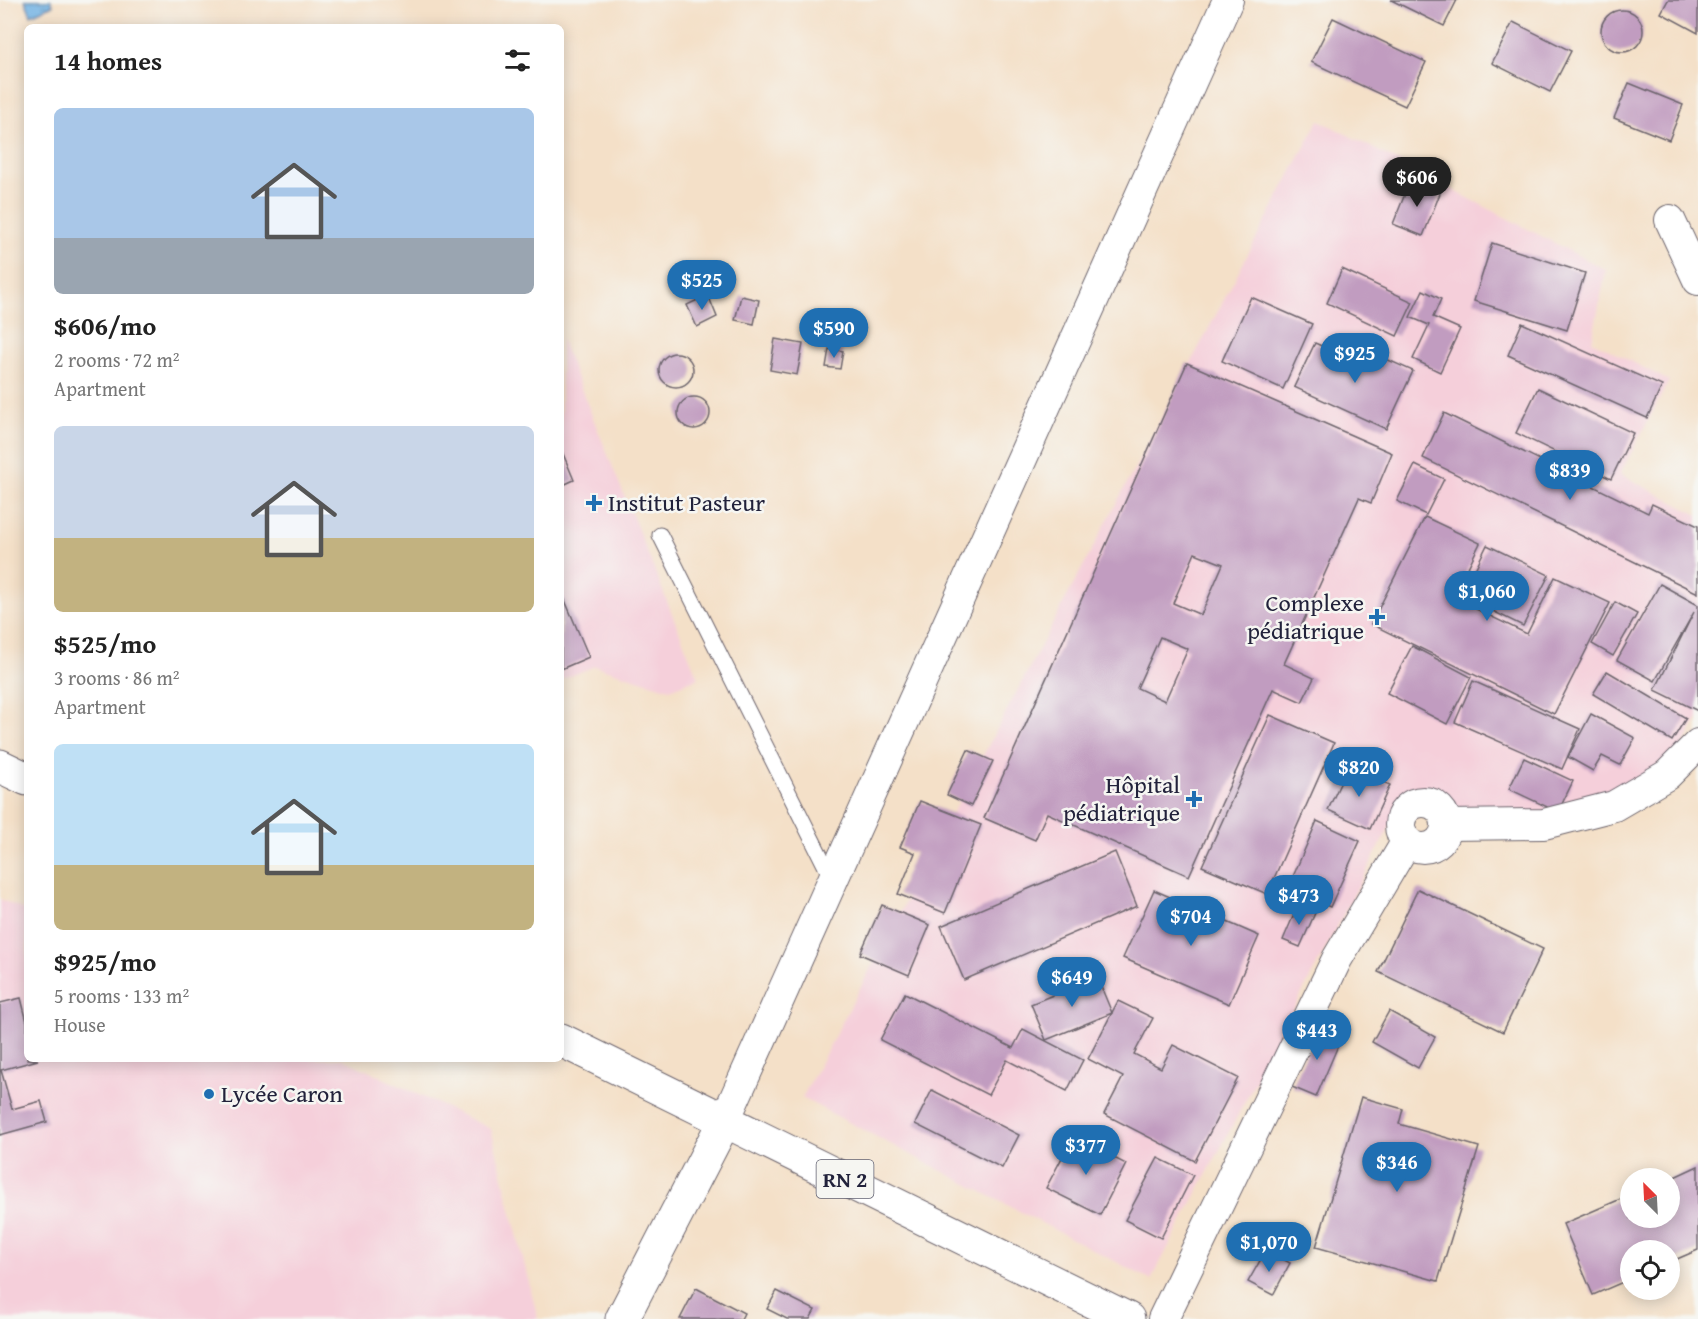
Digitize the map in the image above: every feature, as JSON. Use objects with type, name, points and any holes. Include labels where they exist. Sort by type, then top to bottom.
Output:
[{"type":"main road","points":[[0,766],[24,778]]},
{"type":"main road","name":"RN 2","points":[[564,1041],[1128,1319]]},
{"type":"main road","points":[[622,1319],[725,1120]]},
{"type":"street","points":[[725,1120],[1228,0]]},
{"type":"street","points":[[1670,220],[1698,280]]},
{"type":"street","points":[[1164,1319],[1337,959],[1407,841],[1414,846],[1432,846],[1439,842],[1446,825],[1544,824],[1614,806],[1667,776],[1698,744]]},
{"type":"lane","points":[[660,535],[832,881]]},
{"type":"shaded area","name":"Complexe pédiatrique","points":[[1319,120],[1606,270],[1592,341],[1669,381],[1620,474],[1698,515],[1698,718],[1680,752],[1613,799],[1551,816],[1455,808],[1423,790],[1406,796],[1151,1280],[802,1098]]},
{"type":"shaded area","name":"Institut Pasteur","points":[[564,346],[698,678],[670,689],[595,666],[564,679]]},
{"type":"shaded area","name":"Lycée Caron","points":[[0,899],[24,910],[24,1062],[349,1062],[491,1129],[538,1319],[0,1319]]},
{"type":"water","points":[[25,0],[51,0],[53,5],[31,15]]},
{"type":"building","points":[[1391,0],[1457,0],[1444,26]]},
{"type":"building","points":[[1668,0],[1698,0],[1698,33],[1661,13]]},
{"type":"building","points":[[1622,10],[1637,16],[1643,31],[1637,46],[1622,52],[1607,46],[1601,31],[1607,16]]},
{"type":"building","points":[[1333,18],[1426,62],[1405,106],[1311,62]]},
{"type":"building","points":[[1513,22],[1571,51],[1550,92],[1492,63]]},
{"type":"building","points":[[1629,83],[1683,105],[1669,140],[1614,118]]},
{"type":"building","points":[[1411,179],[1441,191],[1423,236],[1393,224]]},
{"type":"building","points":[[1492,243],[1585,273],[1567,330],[1474,301]]},
{"type":"building","points":[[1342,269],[1413,302],[1397,336],[1327,303]]},
{"type":"building","points":[[1423,290],[1441,299],[1433,317],[1460,329],[1440,372],[1413,359],[1429,325],[1410,317]]},
{"type":"building","points":[[708,295],[717,317],[697,327],[687,305]]},
{"type":"building","points":[[741,296],[759,300],[754,324],[735,320]]},
{"type":"building","points":[[1251,297],[1312,324],[1283,389],[1222,361]]},
{"type":"building","points":[[1522,323],[1662,386],[1647,418],[1508,355]]},
{"type":"building","points":[[775,339],[803,344],[797,375],[770,370]]},
{"type":"building","points":[[1315,343],[1368,367],[1375,354],[1413,371],[1386,429],[1294,387]]},
{"type":"building","points":[[829,349],[843,351],[840,369],[826,367]]},
{"type":"building","points":[[676,353],[688,358],[693,370],[688,382],[676,387],[664,382],[659,370],[664,358]]},
{"type":"building","points":[[1187,363],[1392,453],[1371,503],[1359,498],[1284,664],[1314,678],[1302,702],[1273,689],[1189,876],[1047,813],[1035,840],[984,818]],"holes":[[[1195,553],[1223,564],[1201,615],[1173,603]],[[1160,637],[1188,649],[1165,701],[1137,688]]]},
{"type":"building","points":[[1538,388],[1633,433],[1611,479],[1516,433]]},
{"type":"building","points":[[694,397],[705,402],[710,413],[705,424],[694,429],[683,424],[678,413],[683,402]]},
{"type":"building","points":[[1444,413],[1648,513],[1652,504],[1698,526],[1698,593],[1423,458]]},
{"type":"building","points":[[564,456],[574,480],[564,485]]},
{"type":"building","points":[[1415,465],[1444,479],[1426,515],[1397,501]]},
{"type":"building","points":[[1425,517],[1480,543],[1453,598],[1527,634],[1555,577],[1610,603],[1554,714],[1371,624]]},
{"type":"building","points":[[1487,545],[1549,575],[1523,626],[1462,596]]},
{"type":"building","points":[[1660,584],[1698,605],[1698,711],[1655,690],[1694,612],[1655,681],[1617,660]]},
{"type":"building","points":[[564,598],[589,657],[564,668]]},
{"type":"building","points":[[1615,602],[1637,614],[1613,656],[1592,644]]},
{"type":"building","points":[[1412,646],[1471,677],[1447,724],[1387,693]]},
{"type":"building","points":[[1607,671],[1686,718],[1672,741],[1593,694]]},
{"type":"building","points":[[1473,681],[1580,729],[1562,769],[1455,722]]},
{"type":"building","points":[[1591,714],[1635,738],[1620,765],[1602,756],[1593,771],[1568,757]]},
{"type":"building","points":[[1270,715],[1334,743],[1267,894],[1202,866]]},
{"type":"building","points":[[968,750],[993,761],[971,806],[947,795]]},
{"type":"building","points":[[1524,758],[1573,781],[1558,812],[1509,789]]},
{"type":"building","points":[[1348,766],[1390,785],[1370,829],[1328,810]]},
{"type":"building","points":[[920,801],[981,825],[945,913],[898,894],[915,853],[900,847]]},
{"type":"building","points":[[1317,821],[1360,841],[1330,907],[1288,888]]},
{"type":"building","points":[[1115,852],[1137,906],[964,980],[941,926]]},
{"type":"building","points":[[1418,889],[1543,949],[1503,1032],[1378,972]]},
{"type":"building","points":[[1154,890],[1259,936],[1229,1004],[1123,958]]},
{"type":"building","points":[[882,905],[930,925],[909,975],[860,954]]},
{"type":"building","points":[[1298,905],[1315,913],[1300,947],[1283,940]]},
{"type":"building","points":[[1097,977],[1112,1013],[1046,1040],[1031,1004]]},
{"type":"building","points":[[905,993],[1013,1048],[1023,1029],[1083,1060],[1067,1091],[1007,1060],[988,1095],[880,1040]]},
{"type":"building","points":[[21,998],[24,1010],[24,1062],[31,1062],[1,1070],[12,1109],[41,1101],[47,1122],[0,1135],[0,1003]]},
{"type":"building","points":[[1118,1001],[1153,1018],[1134,1054],[1161,1068],[1173,1045],[1238,1078],[1195,1161],[1104,1114],[1123,1077],[1088,1059]]},
{"type":"building","points":[[1389,1011],[1435,1037],[1418,1068],[1372,1042]]},
{"type":"building","points":[[1319,1025],[1343,1034],[1316,1097],[1292,1087]]},
{"type":"building","points":[[932,1090],[1019,1135],[1002,1168],[915,1124]]},
{"type":"building","points":[[1361,1097],[1403,1109],[1399,1124],[1479,1147],[1438,1281],[1316,1247]]},
{"type":"building","points":[[1073,1137],[1126,1164],[1100,1215],[1046,1188]]},
{"type":"building","points":[[1158,1158],[1193,1175],[1161,1238],[1125,1220]]},
{"type":"building","points":[[1698,1166],[1698,1250],[1680,1258],[1680,1240],[1620,1240],[1620,1283],[1593,1295],[1563,1224],[1620,1199],[1620,1228],[1680,1228],[1680,1174]]},
{"type":"building","points":[[1266,1250],[1290,1263],[1273,1295],[1248,1282]]},
{"type":"building","points":[[696,1288],[744,1313],[741,1319],[680,1319]]},
{"type":"building","points":[[777,1291],[815,1310],[810,1319],[787,1319],[767,1309]]},
{"type":"place","name":"Institut Pasteur","points":[[594,503]]},
{"type":"place","name":"Complexe pédiatrique","points":[[1377,617]]},
{"type":"place","name":"Hôpital pédiatrique","points":[[1194,799]]},
{"type":"place","name":"Lycée Caron","points":[[209,1094]]}]
